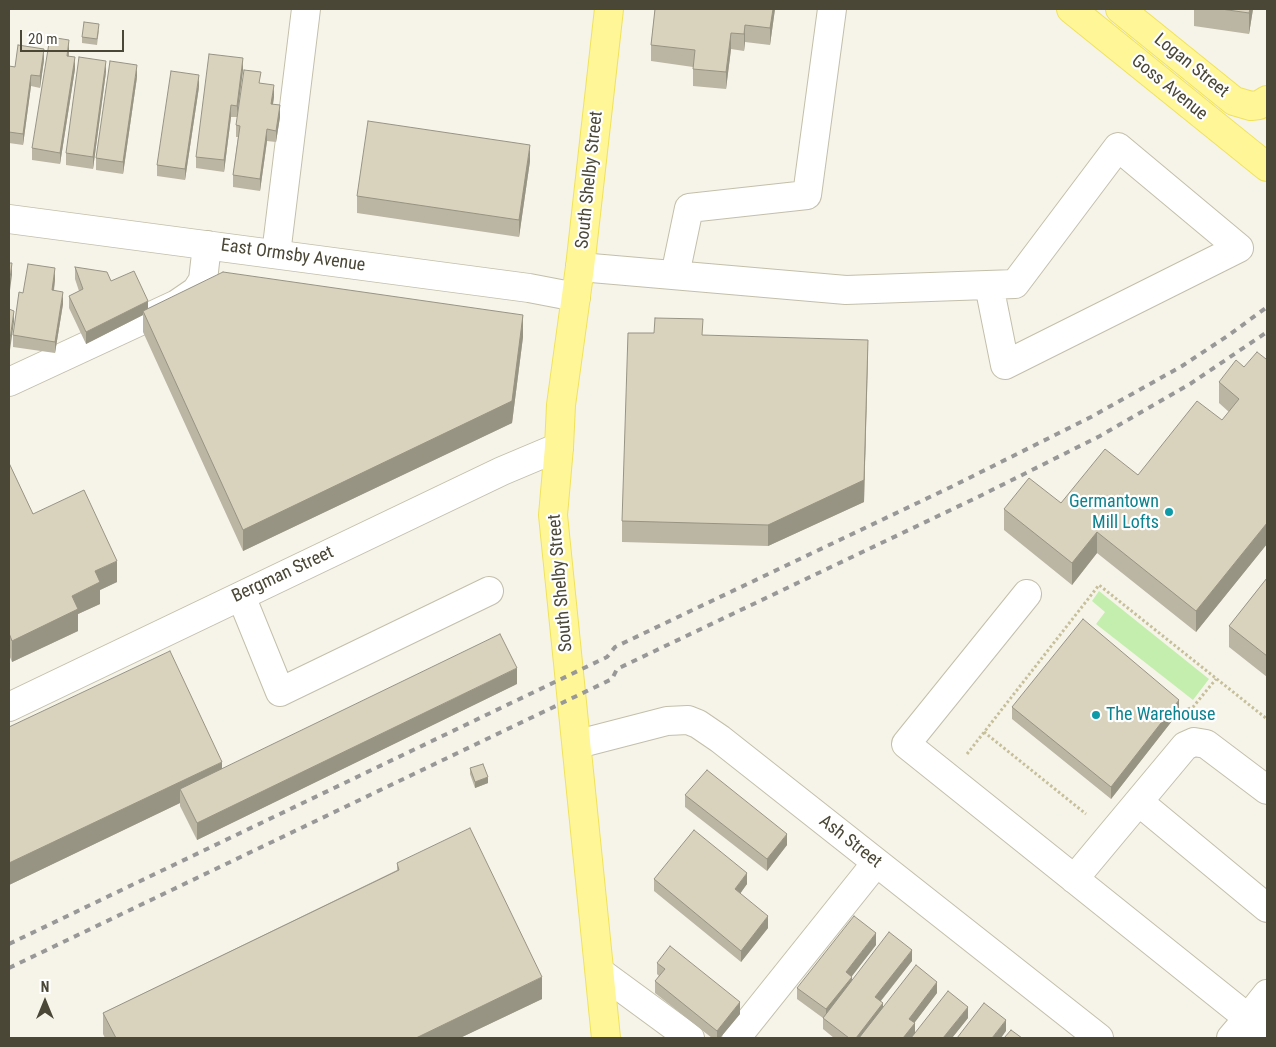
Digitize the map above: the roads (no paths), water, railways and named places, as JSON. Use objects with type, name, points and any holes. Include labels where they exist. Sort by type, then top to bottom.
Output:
[{"type":"main road","name":"South Shelby Street","points":[[606,1038],[578,744],[553,515],[561,405],[580,267],[609,9]]},
{"type":"main road","name":"Goss Avenue","points":[[1070,9],[1267,167]]},
{"type":"main road","name":"Logan Street","points":[[1120,9],[1234,101],[1251,106],[1258,105],[1267,100]]},
{"type":"street","points":[[276,254],[306,9]]},
{"type":"street","points":[[675,275],[690,208],[807,195],[832,9]]},
{"type":"street","points":[[580,267],[846,290],[1015,284],[1118,147],[1240,248],[1005,365],[989,285]]},
{"type":"street","name":"East Ormsby Avenue","points":[[9,219],[529,288],[576,297]]},
{"type":"street","points":[[9,382],[177,304],[196,291],[203,280],[207,245]]},
{"type":"street","name":"Bergman Street","points":[[9,707],[502,471],[559,447]]},
{"type":"street","points":[[240,596],[280,692],[489,591]]},
{"type":"street","points":[[1028,594],[906,744],[1074,879],[1249,1030],[1267,994]]},
{"type":"street","name":"Ash Street","points":[[578,744],[667,721],[688,720],[698,724],[720,739],[1099,1038]]},
{"type":"street","points":[[1074,879],[1185,746],[1194,742],[1206,744],[1267,790]]},
{"type":"street","points":[[1139,802],[1267,908]]},
{"type":"street","points":[[736,1038],[876,862]]},
{"type":"street","points":[[600,972],[690,1038]]},
{"type":"railway","points":[[9,944],[607,657],[615,647],[953,486],[1091,417],[1182,366],[1267,307]]},
{"type":"railway","points":[[9,968],[612,679],[617,669],[980,496],[1100,436],[1190,384],[1267,332]]},
{"type":"place","name":"Germantown Mill Lofts","points":[[1169,512]]},
{"type":"place","name":"The Warehouse","points":[[1096,715]]}]
